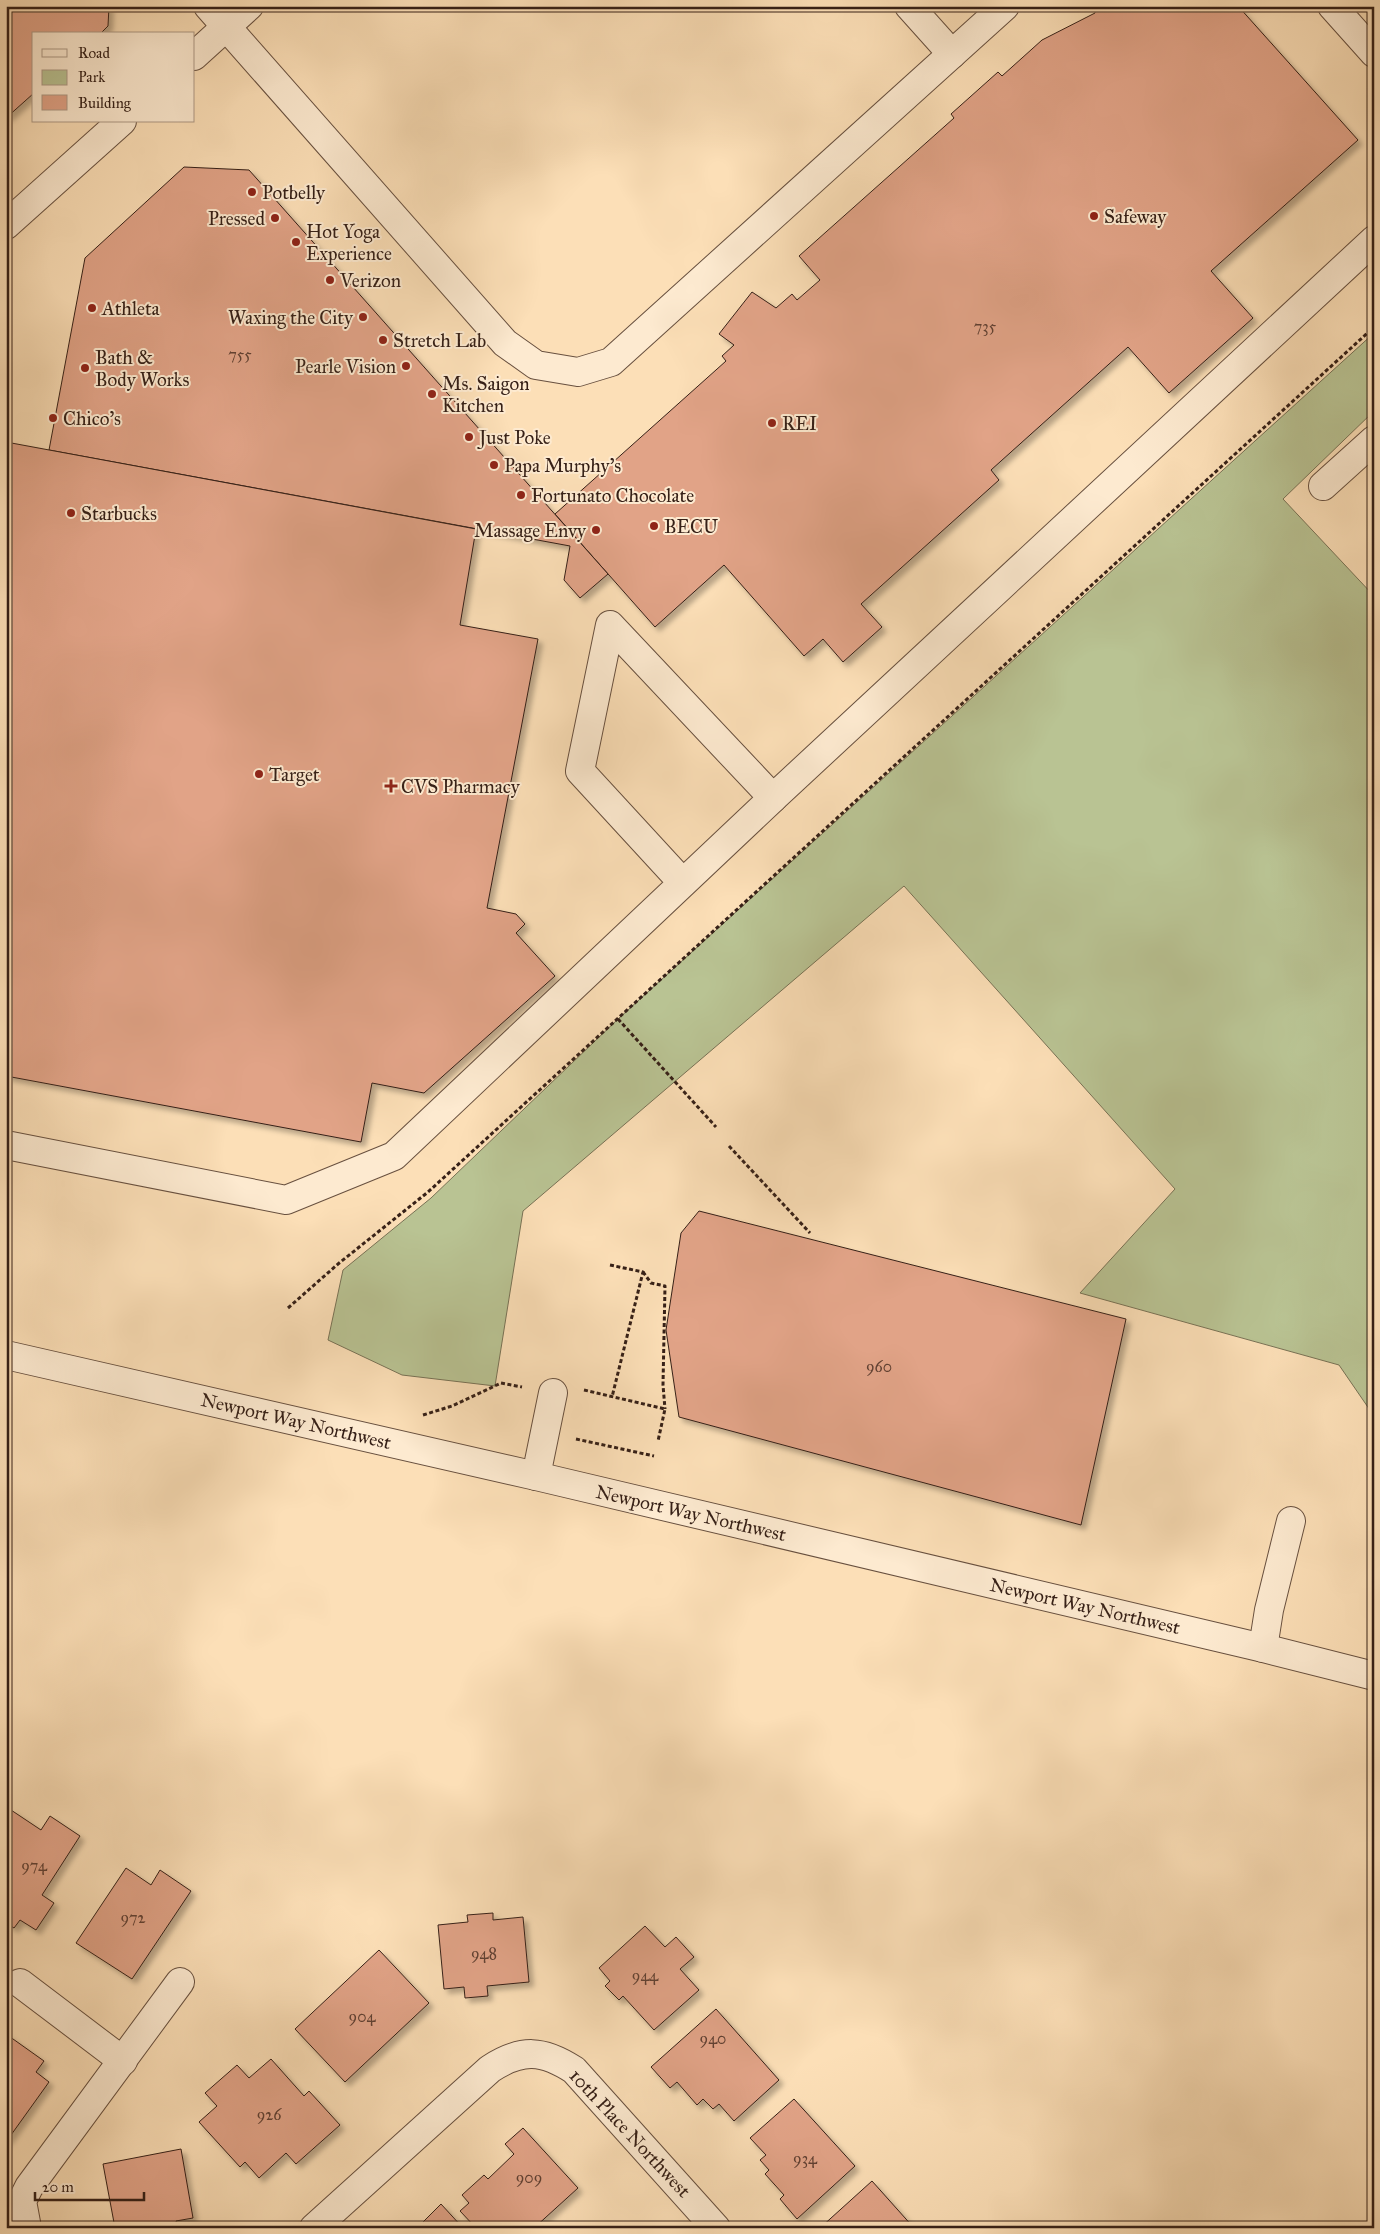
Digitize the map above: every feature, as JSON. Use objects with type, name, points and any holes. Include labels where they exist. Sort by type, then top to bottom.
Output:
[{"type":"street","points":[[208,6],[505,343],[536,365],[578,372],[610,362],[1005,6]]},
{"type":"street","points":[[195,55],[249,6]]},
{"type":"street","points":[[909,6],[952,54]]},
{"type":"street","points":[[1332,6],[1374,52]]},
{"type":"street","points":[[6,225],[121,122]]},
{"type":"street","points":[[6,1145],[286,1200],[394,1156],[683,883],[1374,240]]},
{"type":"street","points":[[1323,486],[1374,440]]},
{"type":"street","points":[[683,883],[580,771],[610,625],[774,798]]},
{"type":"street","name":"Newport Way Northwest","points":[[6,1355],[536,1476],[1374,1676]]},
{"type":"street","points":[[536,1476],[553,1393]]},
{"type":"street","points":[[1263,1648],[1269,1610],[1291,1521]]},
{"type":"street","points":[[27,2228],[22,2201],[29,2188],[180,1982]]},
{"type":"street","points":[[20,1983],[123,2061]]},
{"type":"street","name":"10th Place Northwest","points":[[314,2228],[478,2078],[504,2060],[541,2054],[558,2060],[574,2070],[716,2228]]},
{"type":"path","points":[[288,1308],[338,1264],[428,1192],[1374,326]]},
{"type":"path","points":[[618,1019],[716,1127]]},
{"type":"path","points":[[729,1146],[810,1233]]},
{"type":"path","points":[[610,1265],[643,1272],[651,1282],[665,1286],[663,1384],[665,1409],[658,1441]]},
{"type":"path","points":[[612,1397],[643,1272]]},
{"type":"path","points":[[422,1415],[452,1406],[501,1383],[524,1387]]},
{"type":"path","points":[[581,1389],[665,1409]]},
{"type":"path","points":[[544,1433],[654,1456]]},
{"type":"green space","points":[[1374,333],[1374,411],[1283,499],[1374,596],[1374,1416],[1339,1365],[1080,1293],[1175,1189],[904,886],[523,1211],[495,1386],[402,1375],[328,1340],[343,1270],[431,1198],[618,1019]]},
{"type":"building","points":[[6,6],[109,6],[108,26],[102,32],[32,32],[32,95],[6,118]]},
{"type":"building","points":[[1095,6],[1238,6],[1358,140],[1211,271],[1253,318],[1169,393],[1128,347],[991,470],[999,480],[861,604],[882,627],[843,662],[823,639],[804,656],[724,565],[655,627],[555,514],[726,361],[722,356],[734,345],[719,334],[752,292],[776,308],[792,294],[797,300],[820,280],[799,256],[954,118],[951,114],[998,72],[1002,76],[1042,40],[1095,13]]},
{"type":"building","points":[[184,167],[249,170],[608,574],[580,598],[564,580],[570,546],[49,450],[85,258]]},
{"type":"building","name":"Target","points":[[6,442],[476,529],[460,625],[538,639],[487,908],[516,914],[525,924],[516,933],[555,976],[424,1093],[372,1083],[361,1142],[6,1076]]},
{"type":"building","points":[[699,1211],[1126,1319],[1081,1525],[679,1417],[666,1330],[681,1233]]},
{"type":"building","points":[[11,1810],[41,1830],[50,1816],[80,1836],[42,1895],[54,1903],[36,1930],[20,1920],[14,1928],[6,1923],[6,1816]]},
{"type":"building","points":[[126,1868],[151,1885],[160,1870],[191,1891],[132,1979],[76,1943]]},
{"type":"building","points":[[493,1913],[493,1920],[523,1917],[529,1982],[487,1986],[488,1996],[465,1998],[464,1987],[444,1989],[438,1925],[468,1922],[467,1915]]},
{"type":"building","points":[[645,1926],[665,1947],[676,1937],[694,1957],[680,1969],[699,1990],[654,2030],[623,1996],[619,2000],[605,1986],[610,1981],[599,1968]]},
{"type":"building","points":[[379,1950],[429,2003],[345,2082],[295,2029]]},
{"type":"building","points":[[716,2009],[779,2080],[734,2121],[719,2104],[713,2109],[703,2099],[697,2105],[677,2082],[670,2088],[651,2067]]},
{"type":"building","points":[[6,2034],[44,2061],[36,2072],[49,2082],[6,2142]]},
{"type":"building","points":[[271,2059],[304,2096],[309,2091],[340,2125],[296,2164],[286,2153],[259,2178],[245,2162],[240,2167],[199,2122],[217,2106],[205,2093],[237,2065],[249,2078]]},
{"type":"building","points":[[794,2099],[855,2166],[797,2219],[780,2199],[784,2195],[765,2174],[769,2170],[760,2160],[766,2155],[750,2138]]},
{"type":"building","points":[[523,2128],[578,2188],[534,2228],[476,2228],[460,2211],[469,2203],[462,2195],[484,2175],[488,2179],[514,2154],[505,2144]]},
{"type":"building","points":[[181,2149],[193,2218],[176,2221],[178,2228],[115,2228],[103,2164]]},
{"type":"building","points":[[872,2181],[914,2228],[820,2228]]},
{"type":"building","points":[[441,2204],[463,2228],[417,2228]]},
{"type":"place","name":"Potbelly","points":[[252,192]]},
{"type":"place","name":"Safeway","points":[[1094,216]]},
{"type":"place","name":"Pressed","points":[[275,218]]},
{"type":"place","name":"Hot Yoga Experience","points":[[296,242]]},
{"type":"place","name":"Verizon","points":[[330,280]]},
{"type":"place","name":"Athleta","points":[[92,308]]},
{"type":"place","name":"Waxing the City","points":[[363,317]]},
{"type":"place","name":"Stretch Lab","points":[[383,340]]},
{"type":"place","name":"Pearle Vision","points":[[406,366]]},
{"type":"place","name":"Bath & Body Works","points":[[85,368]]},
{"type":"place","name":"Ms. Saigon Kitchen","points":[[432,394]]},
{"type":"place","name":"Chico's","points":[[53,418]]},
{"type":"place","name":"REI","points":[[772,423]]},
{"type":"place","name":"Just Poke","points":[[469,437]]},
{"type":"place","name":"Papa Murphy's","points":[[494,465]]},
{"type":"place","name":"Fortunato Chocolate","points":[[521,495]]},
{"type":"place","name":"Starbucks","points":[[71,513]]},
{"type":"place","name":"BECU","points":[[654,526]]},
{"type":"place","name":"Massage Envy","points":[[596,530]]},
{"type":"place","name":"Target","points":[[259,774]]},
{"type":"place","name":"CVS Pharmacy","points":[[391,786]]}]
